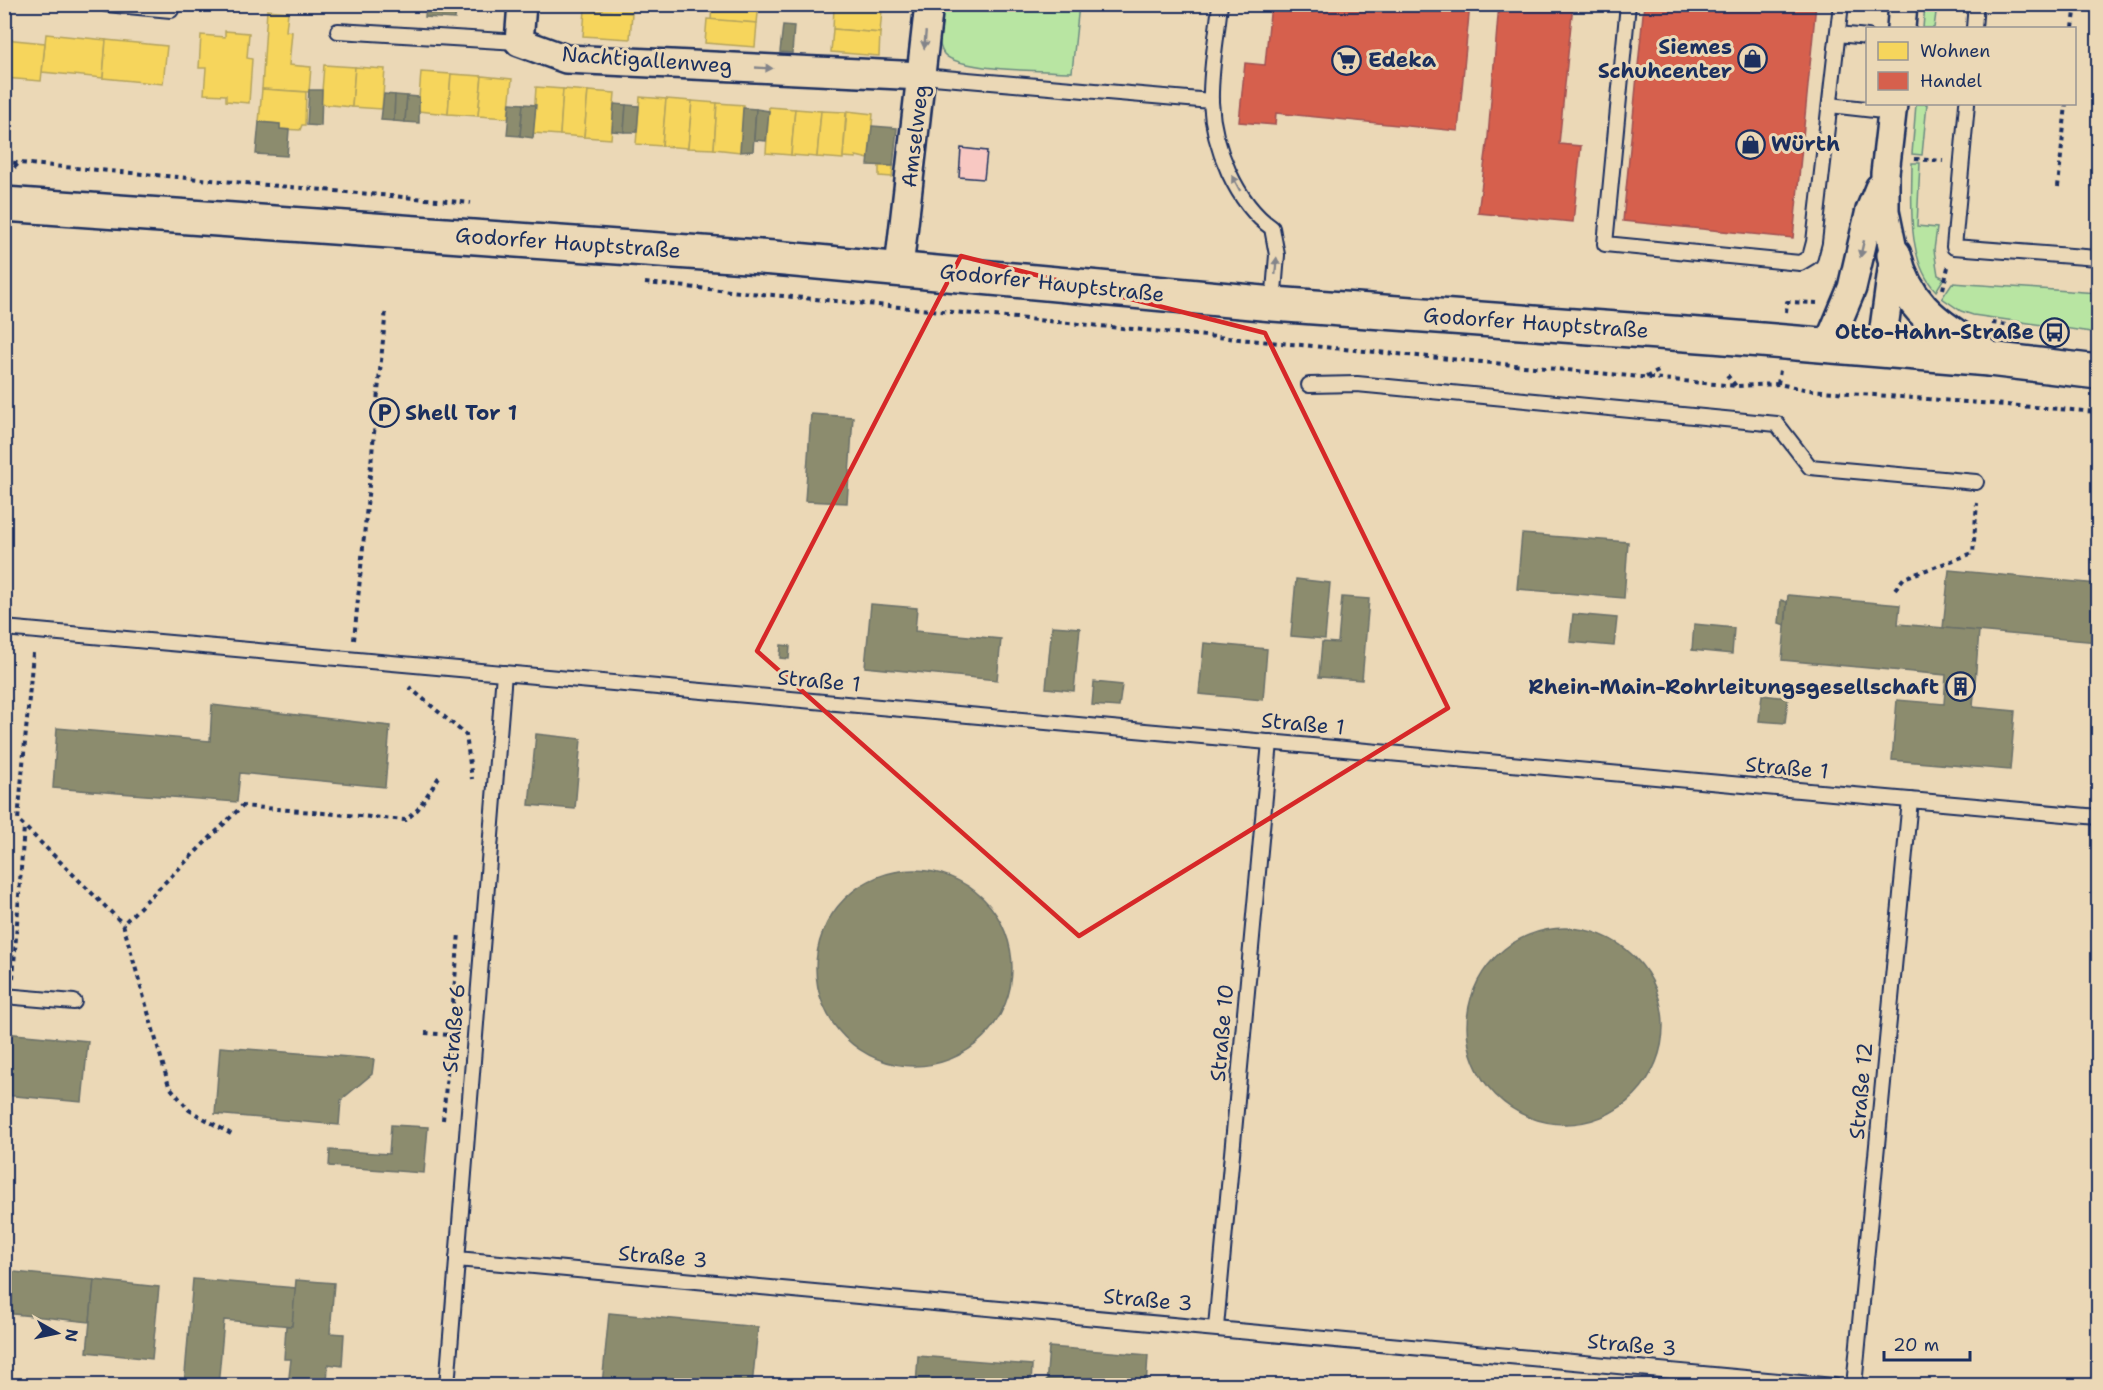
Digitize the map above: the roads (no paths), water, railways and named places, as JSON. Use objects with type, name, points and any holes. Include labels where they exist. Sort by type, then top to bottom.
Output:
[{"type":"main road","name":"Godorfer Hauptstraße","points":[[4,204],[586,243],[899,268],[1273,304],[1828,345],[1989,359],[2098,372]]},
{"type":"main road","points":[[1894,255],[1900,278],[1920,310],[1989,359]]},
{"type":"street","points":[[519,42],[522,4]]},
{"type":"street","name":"Amselweg","points":[[899,268],[929,4]]},
{"type":"street","points":[[1900,27],[1903,4]]},
{"type":"street","name":"Nachtigallenweg","points":[[519,42],[567,59],[922,76]]},
{"type":"street","points":[[1881,350],[1894,255],[1885,211],[1885,173],[1892,108]]},
{"type":"street","points":[[1828,345],[1852,288],[1870,210],[1885,173]]},
{"type":"lane","points":[[106,4],[171,10]]},
{"type":"lane","points":[[1220,4],[1211,101],[1215,133],[1234,180],[1255,216],[1272,228],[1277,255],[1273,304]]},
{"type":"lane","points":[[1628,4],[1605,244],[1800,263],[1810,256],[1814,242],[1841,4]]},
{"type":"lane","points":[[1974,27],[1976,4]]},
{"type":"lane","name":"Nachtigallenweg","points":[[338,31],[519,42]]},
{"type":"lane","points":[[1838,34],[1866,38]]},
{"type":"lane","points":[[922,76],[1211,101]]},
{"type":"lane","points":[[1830,105],[1892,108]]},
{"type":"lane","points":[[1966,105],[1954,247],[2098,258]]},
{"type":"lane","points":[[1309,385],[1357,384],[1777,424],[1810,467],[1976,482]]},
{"type":"lane","name":"Straße 1","points":[[4,628],[2098,817]]},
{"type":"lane","name":"Straße 6","points":[[447,1386],[504,674]]},
{"type":"lane","name":"Straße 10","points":[[1216,1327],[1270,742]]},
{"type":"lane","name":"Straße 12","points":[[1854,1386],[1910,800]]},
{"type":"lane","points":[[8,996],[74,1002]]},
{"type":"lane","name":"Straße 3","points":[[457,1259],[1216,1327],[1834,1386]]},
{"type":"place","name":"Siemes Schuhcenter","points":[[1753,59]]},
{"type":"place","name":"Edeka","points":[[1347,60]]},
{"type":"place","name":"Würth","points":[[1750,144]]},
{"type":"place","name":"Otto-Hahn-Straße","points":[[2055,332]]},
{"type":"place","name":"Shell Tor 1","points":[[384,413]]},
{"type":"place","name":"Rhein-Main-Rohrleitungsgesellschaft","points":[[1960,687]]}]
